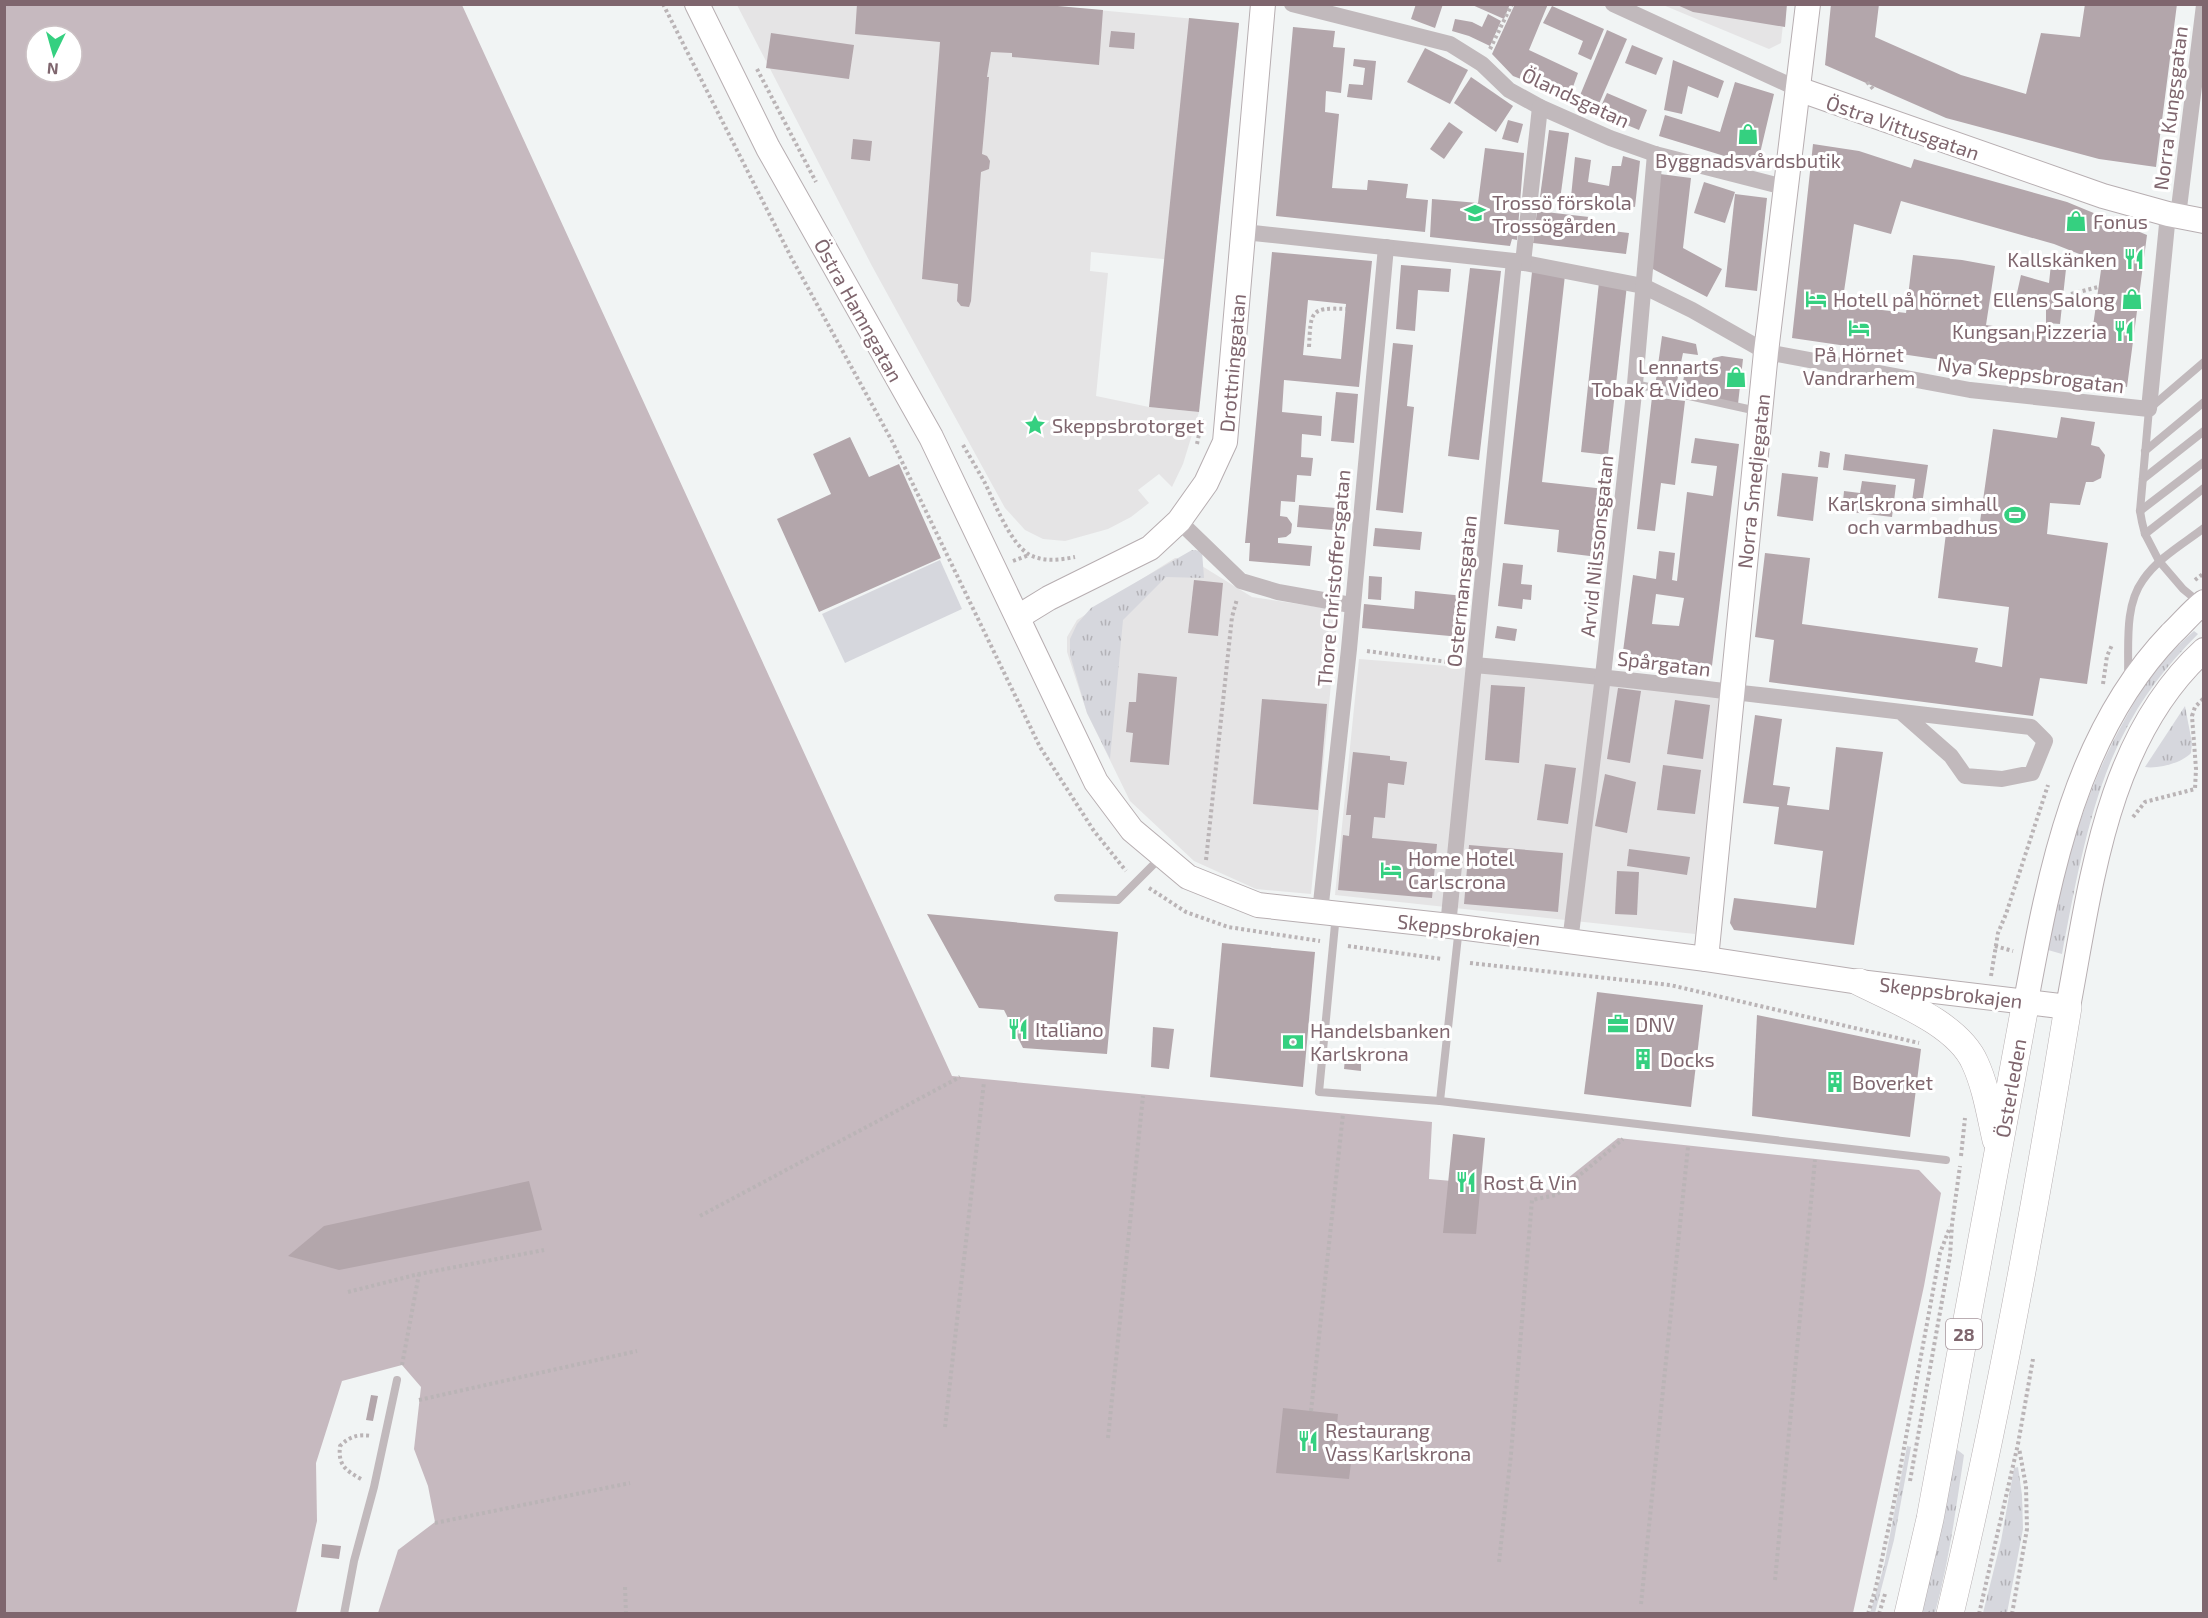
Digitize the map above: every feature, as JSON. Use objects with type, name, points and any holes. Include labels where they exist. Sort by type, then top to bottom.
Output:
[{"type":"main road","points":[[1860,982],[1944,1027],[1963,1042],[1975,1062],[1999,1150]]},
{"type":"main road","name":"Österleden","points":[[1908,1614],[1930,1519],[2026,1001]]},
{"type":"main road","name":"28","points":[[1950,1614],[1970,1533],[2012,1330],[2068,1007]]},
{"type":"street","name":"Östra Hamngatan","points":[[697,4],[768,148],[931,437],[1018,617]]},
{"type":"street","name":"Drottninggatan","points":[[1018,617],[1049,598],[1150,548],[1179,521],[1206,483],[1224,442],[1263,4]]},
{"type":"street","name":"Ölandsgatan","points":[[1292,4],[1450,44],[1482,64],[1509,90],[1540,107],[1610,138],[1654,154],[1784,187]]},
{"type":"street","name":"Östra Vittusgatan","points":[[1613,4],[1798,89],[2103,196],[2204,221]]},
{"type":"street","name":"Norra Smedjegatan","points":[[1706,959],[1766,352],[1784,187],[1808,4]]},
{"type":"street","name":"Norra Kungsgatan","points":[[2149,409],[2173,215],[2204,5]]},
{"type":"street","name":"Ostermansgatan","points":[[1453,926],[1474,665],[1519,262],[1540,107]]},
{"type":"street","name":"Arvid Nilssonsgatan","points":[[1570,942],[1603,676],[1635,384],[1654,154]]},
{"type":"street","name":"Nya Skeppsbrogatan","points":[[1244,232],[1519,262],[1643,286],[1692,310],[1766,352],[1970,390],[2149,409]]},
{"type":"street","name":"Thore Christoffersgatan","points":[[1328,913],[1352,604],[1386,247]]},
{"type":"street","points":[[1179,521],[1241,581],[1278,592],[1352,604]]},
{"type":"street","name":"Österleden","points":[[2026,1001],[2052,873],[2083,773],[2101,733],[2127,688],[2154,652],[2202,604]]},
{"type":"street","name":"Skeppsbrokajen","points":[[1018,617],[1096,782],[1132,830],[1188,877],[1258,905],[1453,926],[1860,982],[2068,1007]]},
{"type":"street","points":[[2068,1007],[2092,883],[2118,786],[2139,737],[2158,703],[2175,678],[2204,650]]},
{"type":"street","name":"Spårgatan","points":[[1474,665],[1603,676],[2031,727],[2044,741],[2032,772],[2002,778],[1965,776],[1951,756],[1901,712]]},
{"type":"lane","points":[[2149,409],[2204,362]]},
{"type":"lane","points":[[1635,384],[1760,411]]},
{"type":"lane","points":[[2145,451],[2204,402]]},
{"type":"lane","name":"Norra Kungsgatan","points":[[2149,409],[2140,511],[2145,534],[2159,561],[2183,589],[2202,604]]},
{"type":"lane","points":[[2143,479],[2204,431]]},
{"type":"lane","points":[[2140,511],[2204,462]]},
{"type":"lane","points":[[2145,534],[2203,489]]},
{"type":"lane","points":[[2127,688],[2131,609],[2142,580],[2159,561],[2204,528]]},
{"type":"lane","points":[[1058,898],[1118,900],[1162,856]]},
{"type":"lane","points":[[1328,913],[1333,943],[1319,1092],[1440,1101],[1946,1160]]},
{"type":"lane","points":[[1440,1101],[1455,961],[1453,926]]},
{"type":"lane","points":[[344,1614],[354,1561],[374,1487],[397,1380]]},
{"type":"path","points":[[663,4],[791,257],[892,441],[1040,747],[1094,831],[1124,869],[1137,880],[1186,912],[1228,927],[1455,961],[1670,985],[1924,1045]]},
{"type":"path","points":[[1482,64],[1512,4]]},
{"type":"path","points":[[757,68],[817,184]]},
{"type":"path","points":[[2074,256],[2097,265]]},
{"type":"path","points":[[2071,294],[2098,286]]},
{"type":"path","points":[[1309,347],[1310,322],[1315,312],[1324,308],[1346,309]]},
{"type":"path","points":[[1197,448],[1203,413]]},
{"type":"path","points":[[961,442],[1004,524],[1029,555],[1044,560],[1077,557]]},
{"type":"path","points":[[1204,883],[1232,617],[1241,581]]},
{"type":"path","points":[[1349,649],[1474,665]]},
{"type":"path","points":[[2127,825],[2145,802],[2194,789],[2196,769],[2192,716],[2195,707],[2204,698]]},
{"type":"path","points":[[700,1216],[960,1077]]},
{"type":"path","points":[[945,1427],[984,1082]]},
{"type":"path","points":[[1108,1438],[1143,1096]]},
{"type":"path","points":[[1311,1411],[1343,1114]]},
{"type":"path","points":[[1908,1488],[1950,1256],[1965,1116]]},
{"type":"path","points":[[1499,1562],[1511,1454],[1532,1200],[1556,1195],[1623,1139]]},
{"type":"path","points":[[1641,1604],[1688,1147]]},
{"type":"path","points":[[1775,1581],[1815,1159]]},
{"type":"path","points":[[1868,1614],[1894,1502],[1940,1253],[1952,1224]]},
{"type":"path","points":[[348,1292],[419,1274],[544,1250]]},
{"type":"path","points":[[402,1365],[419,1274]]},
{"type":"path","points":[[419,1400],[638,1351]]},
{"type":"path","points":[[1979,1614],[2018,1444],[2034,1351]]},
{"type":"path","points":[[374,1487],[347,1471],[339,1459],[340,1446],[348,1438],[360,1434],[384,1437]]},
{"type":"path","points":[[2012,1614],[2027,1529],[2026,1486],[2018,1444]]},
{"type":"path","points":[[435,1522],[630,1483]]},
{"type":"path","points":[[625,1587],[626,1614]]},
{"type":"path","points":[[1880,1614],[1886,1592]]},
{"type":"shaded area","points":[[1032,4],[1239,23],[1214,264],[1091,252],[1090,271],[1108,273],[1096,396],[1149,407],[1199,412],[1183,464],[1172,487],[1159,474],[1138,490],[1149,503],[1131,517],[1108,529],[1065,541],[1043,539],[1025,530],[1005,508],[872,266],[737,5]]},
{"type":"shaded area","points":[[5,5],[462,5],[952,1076],[1432,1122],[1429,1179],[1553,1190],[1618,1138],[1919,1170],[1941,1193],[1924,1286],[1853,1613],[378,1613],[398,1550],[435,1522],[428,1486],[414,1449],[421,1387],[402,1365],[342,1381],[316,1463],[317,1521],[296,1613],[5,1614]]},
{"type":"shaded area","points":[[1663,5],[1785,5],[1781,43],[1769,49]]},
{"type":"shaded area","points":[[1175,558],[1189,558],[1252,597],[1338,610],[1311,894],[1256,889],[1194,861],[1130,801],[1087,713],[1067,652],[1067,637],[1077,620]]},
{"type":"shaded area","points":[[1359,659],[1722,688],[1695,934],[1335,895]]},
{"type":"green space","points":[[1192,550],[1202,551],[1204,578],[1166,577],[1123,620],[1110,759],[1087,713],[1070,655],[1070,639],[1077,624],[1091,608]]},
{"type":"green space","points":[[940,560],[962,609],[845,663],[822,614]]},
{"type":"green space","points":[[2194,631],[2198,634],[2146,695],[2111,761],[2092,815],[2062,954],[2048,950],[2068,861],[2097,776],[2134,704],[2150,679],[2171,653]]},
{"type":"green space","points":[[2185,706],[2192,743],[2191,753],[2182,760],[2170,764],[2145,767]]},
{"type":"green space","points":[[1907,1446],[1911,1447],[1894,1540],[1875,1613],[1870,1613],[1884,1566]]},
{"type":"green space","points":[[1955,1448],[1964,1455],[1952,1535],[1935,1613],[1921,1614]]},
{"type":"green space","points":[[2018,1467],[2023,1529],[2007,1613],[1983,1613],[2001,1541],[2014,1468]]},
{"type":"building","points":[[857,4],[1035,4],[1103,10],[1099,65],[1012,57],[1012,53],[991,52],[982,154],[990,161],[989,169],[981,172],[969,307],[961,306],[957,301],[958,284],[922,279],[940,42],[855,34]]},
{"type":"building","points":[[1416,4],[1443,4],[1435,28],[1411,19]]},
{"type":"building","points":[[1470,4],[1510,4],[1504,19]]},
{"type":"building","points":[[1515,4],[1548,4],[1529,50],[1578,73],[1569,98],[1513,76],[1492,54]]},
{"type":"building","points":[[1675,4],[1787,4],[1785,27],[1693,12]]},
{"type":"building","points":[[1831,4],[1879,4],[1875,37],[1961,75],[2026,94],[2041,33],[2080,37],[2085,4],[2177,4],[2156,167],[2099,159],[1946,118],[1825,65]]},
{"type":"building","points":[[1552,6],[1604,29],[1591,60],[1578,54],[1583,41],[1543,23]]},
{"type":"building","points":[[1488,14],[1501,21],[1490,46],[1452,31],[1455,19],[1472,22],[1482,27]]},
{"type":"building","points":[[1189,18],[1239,23],[1199,412],[1149,407]]},
{"type":"building","points":[[1293,27],[1335,31],[1333,47],[1345,48],[1341,93],[1326,91],[1325,112],[1339,114],[1332,188],[1367,190],[1368,180],[1408,184],[1406,198],[1428,200],[1425,232],[1276,216]]},
{"type":"building","points":[[1607,30],[1627,39],[1595,113],[1576,105]]},
{"type":"building","points":[[1111,31],[1135,33],[1134,49],[1109,47]]},
{"type":"building","points":[[771,33],[854,45],[849,79],[766,68]]},
{"type":"building","points":[[1632,45],[1663,58],[1656,75],[1625,63]]},
{"type":"building","points":[[1425,48],[1468,70],[1450,104],[1407,82]]},
{"type":"building","points":[[1354,59],[1376,61],[1372,100],[1347,97],[1349,84],[1363,85],[1365,68],[1353,66]]},
{"type":"building","points":[[1673,60],[1724,81],[1718,98],[1688,86],[1682,114],[1664,110]]},
{"type":"building","points":[[1471,77],[1513,106],[1496,132],[1454,103]]},
{"type":"building","points":[[1735,82],[1774,94],[1757,166],[1659,136],[1665,115],[1720,132]]},
{"type":"building","points":[[1607,93],[1647,110],[1639,130],[1598,113]]},
{"type":"building","points":[[1508,120],[1523,124],[1518,143],[1502,139]]},
{"type":"building","points":[[1449,122],[1463,132],[1444,159],[1430,149]]},
{"type":"building","points":[[1549,130],[1569,133],[1560,200],[1540,197]]},
{"type":"building","points":[[853,139],[872,141],[870,161],[851,159]]},
{"type":"building","points":[[1813,144],[1859,151],[1911,168],[1914,159],[2067,202],[2147,235],[2127,387],[1792,338]],"holes":[[[1901,201],[2054,244],[2102,263],[2091,340],[1986,325],[1995,266],[1962,260],[1913,255],[1906,313],[1842,305],[1854,224],[1891,234]]]},
{"type":"building","points":[[1485,148],[1524,153],[1517,240],[1512,239],[1510,246],[1430,237],[1432,199],[1478,203]]},
{"type":"building","points":[[1623,156],[1640,161],[1635,207],[1571,197],[1575,157],[1591,160],[1588,182],[1609,186],[1612,166],[1621,166]]},
{"type":"building","points":[[1660,174],[1691,178],[1683,248],[1722,269],[1707,297],[1649,267]]},
{"type":"building","points":[[1704,182],[1735,192],[1725,223],[1694,213]]},
{"type":"building","points":[[1735,194],[1767,198],[1757,291],[1725,287]]},
{"type":"building","points":[[1537,211],[1589,217],[1587,228],[1629,233],[1626,254],[1533,243]]},
{"type":"building","points":[[1272,252],[1372,261],[1359,387],[1284,380],[1282,412],[1322,416],[1321,436],[1302,434],[1301,457],[1313,458],[1311,476],[1297,475],[1295,502],[1281,501],[1280,516],[1287,517],[1292,524],[1291,533],[1286,537],[1278,538],[1278,543],[1312,546],[1310,566],[1249,561],[1250,543],[1245,543]],"holes":[[[1308,300],[1346,304],[1341,359],[1303,355]]]},
{"type":"building","points":[[2051,264],[2066,269],[2060,324],[2046,323],[2046,310],[2015,302],[2021,275],[2049,283]]},
{"type":"building","points":[[1401,265],[1451,269],[1449,292],[1418,290],[1415,331],[1396,329]]},
{"type":"building","points":[[1470,268],[1501,271],[1479,460],[1448,456]]},
{"type":"building","points":[[1532,272],[1565,275],[1542,482],[1605,489],[1598,557],[1557,552],[1559,530],[1504,524]]},
{"type":"building","points":[[1599,282],[1627,285],[1608,455],[1581,452]]},
{"type":"building","points":[[1662,336],[1696,344],[1698,355],[1683,353],[1675,391],[1655,387]]},
{"type":"building","points":[[1393,343],[1413,345],[1407,406],[1414,407],[1403,513],[1376,510]]},
{"type":"building","points":[[1722,356],[1743,359],[1738,404],[1681,392],[1686,366],[1706,369],[1713,358]]},
{"type":"building","points":[[1336,392],[1358,394],[1354,443],[1331,441]]},
{"type":"building","points":[[1652,397],[1685,401],[1675,485],[1661,483],[1655,531],[1637,529]]},
{"type":"building","points":[[2061,417],[2095,422],[2091,445],[2099,447],[2105,455],[2101,478],[2093,482],[2086,482],[2080,505],[2050,503],[2047,534],[2108,543],[2087,684],[2040,678],[2033,716],[1769,682],[1774,640],[1755,637],[1765,553],[1810,558],[1802,624],[1978,648],[1975,662],[2002,667],[2009,607],[1938,598],[1947,525],[1979,529],[1993,429],[2057,438]]},
{"type":"building","points":[[850,437],[869,477],[899,464],[941,558],[819,612],[777,519],[831,494],[813,454]]},
{"type":"building","points":[[1695,438],[1739,444],[1711,674],[1622,659],[1633,575],[1656,579],[1659,551],[1675,553],[1672,580],[1677,581],[1687,492],[1713,496],[1717,466],[1691,463]],"holes":[[[1656,594],[1684,598],[1679,626],[1652,624]]]},
{"type":"building","points":[[1820,451],[1830,453],[1828,468],[1818,467]]},
{"type":"building","points":[[1845,454],[1928,465],[1921,511],[1911,509],[1915,479],[1843,470]]},
{"type":"building","points":[[1782,473],[1818,477],[1813,521],[1777,516]]},
{"type":"building","points":[[1862,481],[1896,485],[1892,517],[1842,511],[1844,491],[1860,493]]},
{"type":"building","points":[[1299,505],[1336,508],[1333,530],[1297,527]]},
{"type":"building","points":[[1375,528],[1422,532],[1420,550],[1373,546]]},
{"type":"building","points":[[1503,563],[1523,565],[1521,584],[1532,585],[1531,600],[1523,599],[1522,609],[1498,606]]},
{"type":"building","points":[[1369,576],[1382,577],[1381,600],[1368,599]]},
{"type":"building","points":[[1194,580],[1223,583],[1218,636],[1188,633]]},
{"type":"building","points":[[1415,591],[1464,596],[1461,637],[1362,628],[1364,604],[1414,609]]},
{"type":"building","points":[[1497,626],[1517,629],[1515,641],[1495,638]]},
{"type":"building","points":[[1138,673],[1177,677],[1169,765],[1130,762],[1133,733],[1126,732],[1129,702],[1136,702]]},
{"type":"building","points":[[1491,685],[1525,687],[1519,763],[1485,760]]},
{"type":"building","points":[[1618,688],[1641,691],[1630,763],[1607,759]]},
{"type":"building","points":[[1262,699],[1327,704],[1318,810],[1253,804]]},
{"type":"building","points":[[1675,700],[1710,705],[1703,759],[1667,754]]},
{"type":"building","points":[[1755,715],[1782,719],[1773,785],[1790,787],[1787,805],[1829,810],[1836,747],[1883,752],[1854,945],[1734,930],[1730,923],[1734,898],[1816,908],[1823,851],[1774,844],[1779,807],[1743,803]]},
{"type":"building","points":[[1353,752],[1390,756],[1390,760],[1407,762],[1404,785],[1388,783],[1385,818],[1374,817],[1372,838],[1437,844],[1432,898],[1338,890],[1343,835],[1349,836],[1351,815],[1346,815]]},
{"type":"building","points":[[1545,764],[1576,768],[1568,824],[1537,820]]},
{"type":"building","points":[[1663,765],[1701,770],[1695,814],[1657,810]]},
{"type":"building","points":[[1605,774],[1636,782],[1627,833],[1595,826]]},
{"type":"building","points":[[1469,845],[1563,853],[1558,912],[1464,904]]},
{"type":"building","points":[[1629,849],[1690,857],[1687,875],[1627,866]]},
{"type":"building","points":[[1617,871],[1639,872],[1637,915],[1615,914]]},
{"type":"building","points":[[927,914],[1118,932],[1107,1054],[1023,1048],[1004,1010],[979,1008]]},
{"type":"building","points":[[1222,943],[1315,952],[1303,1087],[1210,1077]]},
{"type":"building","name":"Docks","points":[[1597,992],[1703,1005],[1691,1107],[1584,1094]]},
{"type":"building","name":"Boverket","points":[[1757,1015],[1921,1049],[1910,1137],[1752,1116]]},
{"type":"building","points":[[1153,1027],[1174,1029],[1169,1069],[1151,1067]]},
{"type":"building","points":[[1345,1059],[1361,1060],[1361,1071],[1344,1069]]},
{"type":"building","points":[[1453,1134],[1485,1138],[1476,1234],[1443,1233]]},
{"type":"building","points":[[529,1181],[542,1230],[339,1270],[288,1256],[324,1226]]},
{"type":"building","points":[[371,1395],[378,1396],[373,1421],[366,1420]]},
{"type":"building","points":[[1283,1408],[1338,1414],[1333,1461],[1351,1463],[1349,1479],[1276,1473]]},
{"type":"building","points":[[322,1544],[341,1546],[339,1559],[321,1557]]},
{"type":"place","name":"Byggnadsvårdsbutik","points":[[1748,134]]},
{"type":"place","name":"Trossö förskola Trossögården","points":[[1475,213]]},
{"type":"place","name":"Fonus","points":[[2076,221]]},
{"type":"place","name":"Kallskänken","points":[[2134,259]]},
{"type":"place","name":"Hotell på hörnet","points":[[1816,299]]},
{"type":"place","name":"Ellens Salong","points":[[2132,299]]},
{"type":"place","name":"På Hörnet Vandrarhem","points":[[1859,328]]},
{"type":"place","name":"Kungsan Pizzeria","points":[[2124,331]]},
{"type":"place","name":"Lennarts Tobak & Video","points":[[1736,377]]},
{"type":"place","name":"Skeppsbrotorget","points":[[1035,425]]},
{"type":"place","name":"Karlskrona simhall och varmbadhus","points":[[2015,515]]},
{"type":"place","name":"Home Hotel Carlscrona","points":[[1391,870]]},
{"type":"place","name":"DNV","points":[[1618,1024]]},
{"type":"place","name":"Italiano","points":[[1018,1029]]},
{"type":"place","name":"Handelsbanken Karlskrona","points":[[1293,1042]]},
{"type":"place","name":"Docks","points":[[1643,1059]]},
{"type":"place","name":"Boverket","points":[[1835,1082]]},
{"type":"place","name":"Rost & Vin","points":[[1466,1182]]},
{"type":"place","name":"Restaurang Vass Karlskrona","points":[[1308,1441]]}]
